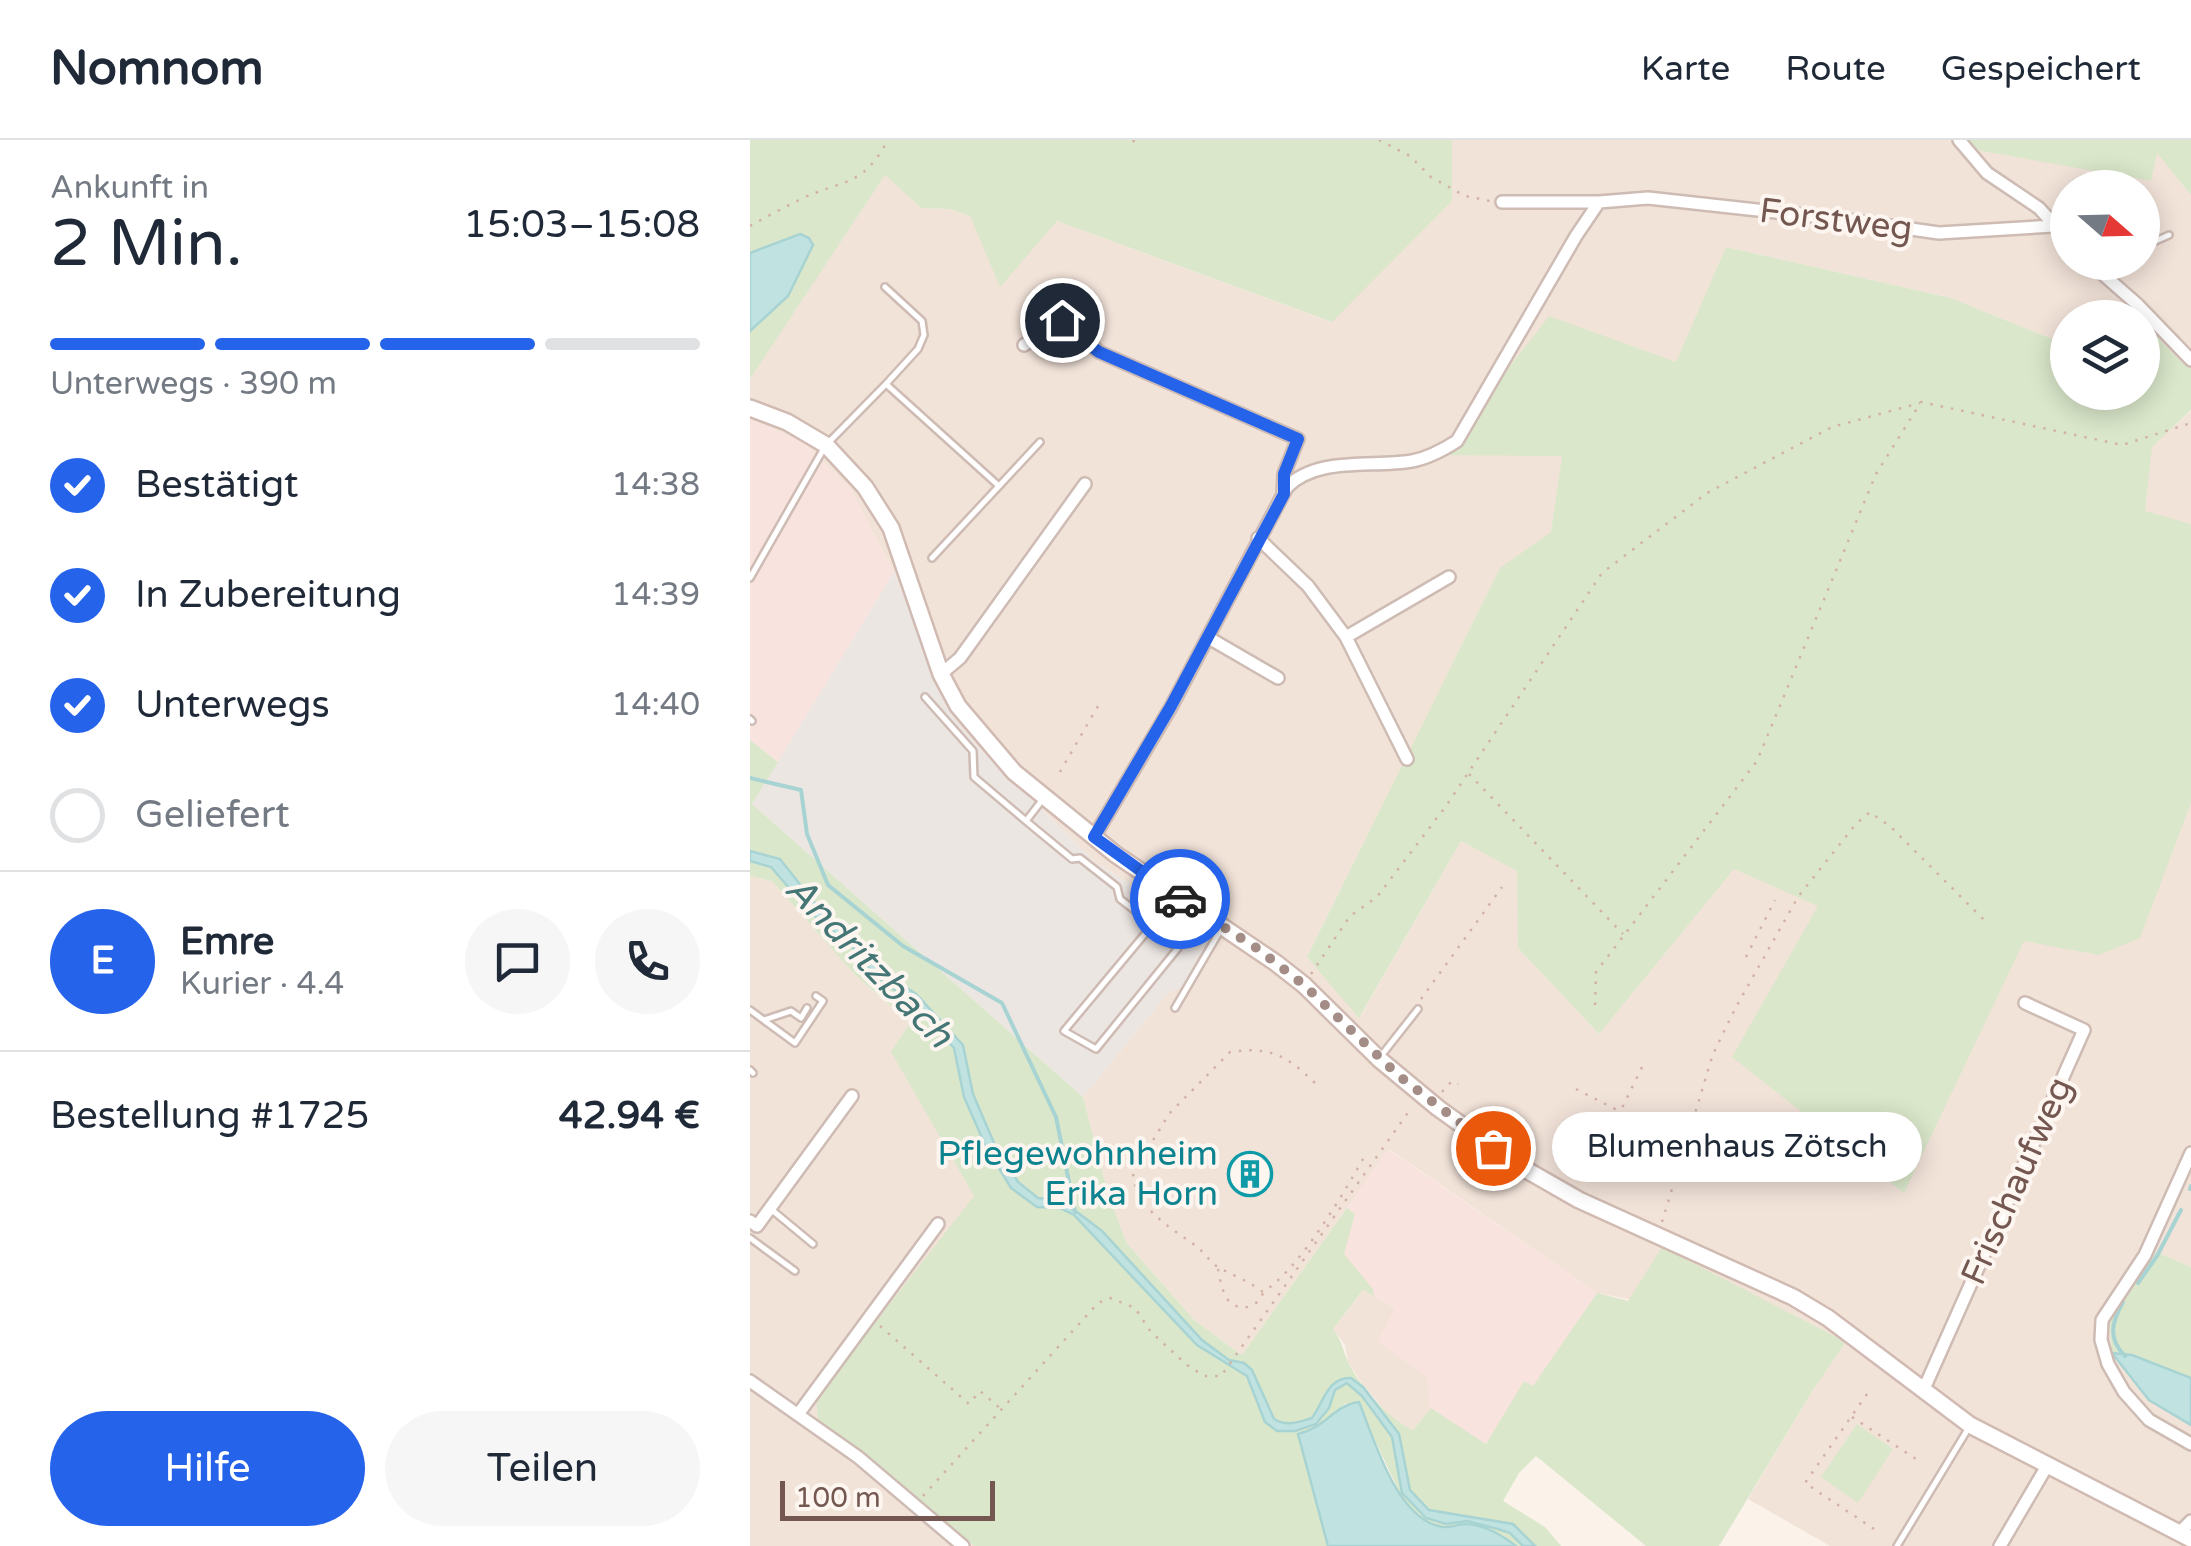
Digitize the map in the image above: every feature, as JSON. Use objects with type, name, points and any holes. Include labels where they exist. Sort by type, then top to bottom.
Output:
[{"type":"main road","points":[[750,408],[787,422],[826,445],[865,487],[892,528],[941,674],[958,706],[1014,772],[1094,837],[1304,985],[1379,1059],[1516,1164],[1579,1200],[1793,1297],[1828,1318],[1970,1426],[2187,1531]]},
{"type":"street","points":[[1959,140],[1988,172],[2040,208],[2050,221]]},
{"type":"street","name":"Forstweg","points":[[1502,202],[1648,198],[1840,218],[1939,234],[2050,226]]},
{"type":"street","points":[[1094,837],[1292,482],[1313,470],[1412,461],[1457,441],[1599,202]]},
{"type":"street","points":[[2109,280],[2191,360]]},
{"type":"street","points":[[1024,344],[1065,319],[1099,352],[1298,439],[1284,474],[1284,494]]},
{"type":"street","points":[[941,674],[960,658],[1085,484]]},
{"type":"street","points":[[1258,538],[1308,586],[1346,637],[1407,759]]},
{"type":"street","points":[[1346,637],[1449,577]]},
{"type":"street","points":[[1208,638],[1278,678]]},
{"type":"street","name":"Frischaufweg","points":[[1923,1391],[2084,1030],[2025,1004]]},
{"type":"street","points":[[752,1230],[852,1096]]},
{"type":"street","points":[[2191,1153],[2145,1255],[2102,1320],[2101,1340],[2108,1364],[2124,1392],[2149,1420],[2191,1444]]},
{"type":"street","points":[[799,1413],[938,1224]]},
{"type":"street","points":[[750,1382],[799,1413],[962,1546]]},
{"type":"street","points":[[2000,1546],[2047,1466]]},
{"type":"lane","points":[[2160,240],[2169,236]]},
{"type":"lane","points":[[750,578],[826,445],[918,348],[924,335],[922,321],[885,287]]},
{"type":"lane","points":[[886,384],[999,486]]},
{"type":"lane","points":[[932,558],[1040,442]]},
{"type":"lane","points":[[925,697],[973,751],[974,777],[1072,859],[1080,858],[1117,887],[1120,899],[1149,926],[1178,948],[1096,1049],[1064,1030],[1149,926],[1170,892]]},
{"type":"lane","points":[[1026,821],[1045,797]]},
{"type":"lane","points":[[1176,1008],[1223,926]]},
{"type":"lane","points":[[750,1010],[794,1043],[823,1001],[816,996]]},
{"type":"lane","points":[[764,1020],[790,1010],[801,1018],[807,1008]]},
{"type":"lane","points":[[1379,1059],[1418,1009]]},
{"type":"lane","points":[[770,1208],[813,1244]]},
{"type":"lane","points":[[752,1230],[795,1271]]},
{"type":"lane","points":[[1896,1546],[1970,1426]]},
{"type":"path","points":[[750,226],[799,200],[853,182],[874,165],[888,140]]},
{"type":"path","points":[[1134,140],[1138,148]]},
{"type":"path","points":[[1379,140],[1410,156],[1430,176],[1465,196],[1502,202]]},
{"type":"path","points":[[1304,985],[1350,916],[1376,897],[1468,773],[1602,573],[1707,492],[1832,427],[1921,402],[2122,445],[2191,423]]},
{"type":"path","points":[[1595,1005],[1596,972],[1756,761],[1876,474],[1921,402]]},
{"type":"path","points":[[1060,772],[1102,699]]},
{"type":"path","points":[[1468,773],[1623,935]]},
{"type":"path","points":[[1659,1238],[1712,1054],[1798,896],[1855,825],[1870,812],[1892,828],[1985,921]]},
{"type":"path","points":[[1418,1009],[1416,1005],[1502,886]]},
{"type":"path","points":[[1746,957],[1775,900]]},
{"type":"path","points":[[1315,1084],[1287,1057],[1260,1051],[1230,1052],[1169,1114],[1133,1173],[1138,1197],[1161,1222],[1218,1267],[1225,1294],[1237,1306],[1251,1307],[1289,1268],[1342,1198],[1367,1152]]},
{"type":"path","points":[[1576,1090],[1616,1110],[1622,1108],[1645,1062]]},
{"type":"path","points":[[915,1504],[1098,1303],[1110,1298],[1121,1300],[1134,1308],[1150,1332],[1188,1365],[1214,1378],[1226,1372],[1430,1096],[1452,1081],[1458,1084]]},
{"type":"path","points":[[1595,1168],[1615,1125],[1612,1118],[1616,1110]]},
{"type":"path","points":[[1218,1267],[1234,1272],[1263,1292]]},
{"type":"path","points":[[870,1318],[968,1404],[980,1391],[1002,1410]]},
{"type":"path","points":[[1867,1394],[1805,1482],[1877,1531]]},
{"type":"path","points":[[1851,1416],[1922,1464]]},
{"type":"shaded area","points":[[1452,140],[1965,140],[2101,170],[2050,170],[2050,280],[2160,280],[2160,170],[2153,170],[2156,151],[2191,195],[2191,361],[2183,365],[2160,340],[2160,300],[2050,300],[2050,338],[1951,298],[1726,247],[1677,362],[1443,455],[1563,455],[1551,533],[1500,569],[1307,957],[1360,1017],[1461,841],[1518,871],[1518,948],[1599,1034],[1734,868],[1819,906],[1977,896],[2139,938],[2191,803],[2191,1267],[2154,1251],[2109,1313],[2112,1353],[2149,1400],[2191,1425],[2191,1546],[1830,1546],[1748,1499],[1846,1342],[1597,1293],[1389,1149],[1242,1355],[1194,1320],[1126,1242],[1107,1191],[1083,1097],[1167,994],[1183,985],[1212,938],[1093,860],[977,746],[950,712],[894,572],[849,487],[804,443],[750,419],[750,379],[885,174],[921,208],[950,209],[970,216],[1057,221],[1331,322],[1452,201]]},
{"type":"shaded area","points":[[2191,411],[2191,524],[2145,512],[2151,447]]},
{"type":"shaded area","points":[[750,419],[804,443],[849,487],[894,572],[778,762],[750,740]]},
{"type":"shaded area","points":[[894,572],[950,712],[977,746],[1093,860],[1213,939],[1183,986],[1167,994],[1083,1097],[752,804]]},
{"type":"shaded area","points":[[750,876],[772,881],[855,975],[910,1024],[892,1052],[974,1196],[955,1224],[914,1494],[974,1546],[750,1546]]},
{"type":"shaded area","points":[[1388,1149],[1597,1293],[1628,1301],[1485,1444],[1431,1408],[1427,1377],[1378,1341],[1395,1308],[1364,1290],[1333,1329],[1277,1309]]},
{"type":"shaded area","points":[[1364,1290],[1395,1308],[1428,1377],[1431,1408],[1413,1430],[1396,1423],[1362,1384],[1348,1362],[1345,1345],[1333,1329]]},
{"type":"green space","points":[[750,140],[1452,140],[1452,201],[1332,322],[1057,221],[1000,287],[970,216],[950,209],[921,208],[885,175],[750,379]]},
{"type":"green space","points":[[1965,140],[2191,140],[2191,195],[2157,153],[2153,170],[2089,170],[1976,150]]},
{"type":"green space","points":[[1726,247],[1951,298],[2050,338],[2050,410],[2160,410],[2160,340],[2183,364],[2191,361],[2191,410],[2152,447],[2145,511],[2191,524],[2191,803],[2140,938],[2099,955],[2024,941],[1904,1193],[1732,1057],[1818,906],[1734,869],[1599,1034],[1518,948],[1517,871],[1461,841],[1359,1018],[1307,957],[1500,568],[1551,532],[1562,456],[1441,455],[1549,316],[1676,362]]},
{"type":"green space","points":[[750,740],[778,762],[752,804],[1083,1097],[1107,1190],[1126,1242],[1194,1320],[1242,1355],[1347,1208],[1355,1214],[1344,1254],[1373,1289],[1374,1296],[1363,1290],[1333,1329],[1361,1384],[1386,1411],[1413,1430],[1431,1408],[1486,1444],[1524,1381],[1533,1386],[1597,1293],[1628,1301],[1662,1247],[1846,1342],[1719,1546],[1646,1546],[1536,1456],[1519,1473],[1503,1501],[1545,1527],[1561,1546],[1516,1546],[1504,1536],[1467,1524],[1444,1528],[1421,1519],[1404,1502],[1371,1432],[1346,1403],[1317,1429],[1298,1434],[1328,1546],[974,1546],[818,1419],[816,1398],[974,1196],[891,1052],[910,1023],[855,975],[772,881],[750,876]]},
{"type":"green space","points":[[2154,1251],[2191,1267],[2191,1378],[2132,1355],[2112,1353],[2109,1313]]},
{"type":"green space","points":[[1857,1424],[1893,1449],[1858,1503],[1821,1477]]},
{"type":"water","points":[[800,234],[813,245],[788,296],[750,331],[750,253]]},
{"type":"water","name":"Andritzbach","points":[[750,851],[780,859],[818,907],[868,948],[887,975],[916,994],[963,1045],[973,1094],[994,1143],[1018,1182],[1038,1198],[1061,1200],[1102,1231],[1202,1340],[1229,1360],[1244,1363],[1252,1370],[1274,1419],[1288,1423],[1312,1418],[1327,1391],[1337,1381],[1351,1378],[1363,1387],[1399,1434],[1410,1490],[1429,1510],[1513,1524],[1535,1546],[1523,1546],[1510,1533],[1467,1521],[1446,1524],[1426,1518],[1402,1493],[1392,1437],[1362,1396],[1347,1383],[1335,1390],[1329,1408],[1316,1424],[1295,1431],[1277,1431],[1265,1422],[1247,1376],[1197,1345],[1074,1215],[1060,1208],[1037,1207],[1011,1188],[987,1149],[964,1097],[954,1048],[910,1000],[874,976],[860,954],[811,913],[771,867],[750,861]]},
{"type":"water","points":[[2112,1353],[2132,1355],[2191,1378],[2191,1425],[2149,1400]]},
{"type":"water","points":[[1359,1402],[1389,1476],[1413,1510],[1443,1527],[1466,1524],[1486,1528],[1516,1546],[1328,1546],[1298,1434],[1343,1407]]},
{"type":"waterway","name":"Andritzbach","points":[[750,778],[801,790],[807,834],[828,885],[903,946],[1002,1003],[1056,1117],[1075,1212]]},
{"type":"waterway","points":[[2138,1283],[2181,1210]]},
{"type":"waterway","points":[[2123,1302],[2113,1330],[2125,1356]]},
{"type":"way so far","points":[[1180,899],[1258,949],[1304,985],[1399,1076],[1493,1148]]},
{"type":"place","name":"Blumenhaus Zötsch","points":[[1493,1148]]},
{"type":"place","name":"Pflegewohnheim Erika Horn","points":[[1250,1174]]},
{"type":"route","points":[[1062,320],[1068,321],[1091,348],[1298,439],[1284,474],[1284,494],[1171,706],[1094,837],[1180,899]]}]
